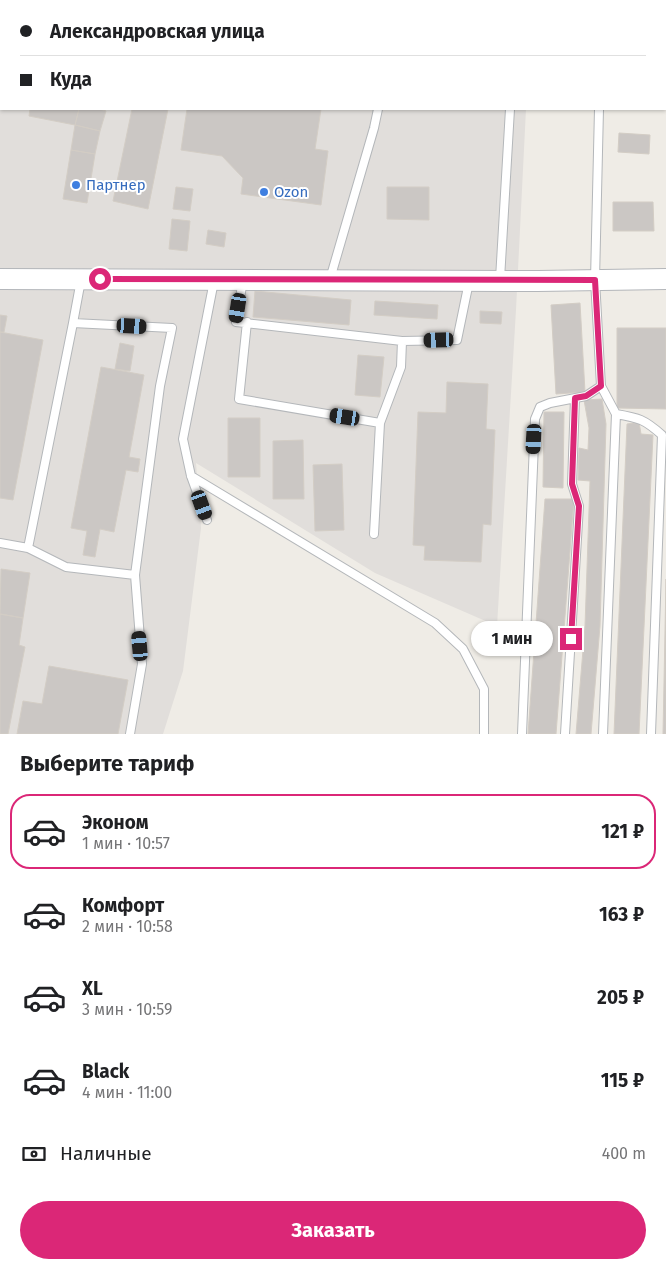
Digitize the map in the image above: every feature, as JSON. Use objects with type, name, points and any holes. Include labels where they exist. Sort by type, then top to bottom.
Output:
[{"type":"street","points":[[0,279],[666,279]]},
{"type":"lane","points":[[330,279],[378,110]]},
{"type":"lane","points":[[500,280],[510,110]]},
{"type":"lane","points":[[599,110],[595,280],[601,386],[616,414],[603,734]]},
{"type":"lane","points":[[207,520],[191,476],[184,440],[215,278]]},
{"type":"lane","points":[[243,278],[236,322],[402,341],[457,340],[470,280]]},
{"type":"lane","points":[[28,548],[81,279]]},
{"type":"lane","points":[[247,322],[239,399],[380,423]]},
{"type":"lane","points":[[73,323],[172,328],[160,386],[135,575],[142,664],[130,734]]},
{"type":"lane","points":[[374,534],[380,423],[401,367],[402,341]]},
{"type":"lane","points":[[522,734],[535,419],[540,407],[550,403],[586,396],[601,386]]},
{"type":"lane","points":[[565,734],[579,506],[572,484],[575,398]]},
{"type":"lane","points":[[616,414],[639,418],[650,424],[662,435],[651,734]]},
{"type":"lane","points":[[191,476],[435,622],[463,649],[484,689],[484,734]]},
{"type":"lane","points":[[0,544],[28,548],[66,567],[135,575]]},
{"type":"shaded area","points":[[0,110],[526,110],[497,626],[375,573],[196,463],[201,528],[183,671],[163,734],[0,734]]},
{"type":"building","points":[[30,110],[79,110],[75,125],[29,116]]},
{"type":"building","points":[[79,110],[106,111],[100,131],[75,125]]},
{"type":"building","points":[[132,110],[168,110],[148,209],[113,201]]},
{"type":"building","points":[[187,110],[321,110],[315,149],[328,151],[321,205],[241,194],[243,178],[222,156],[181,150]]},
{"type":"building","points":[[75,125],[100,131],[95,154],[71,150]]},
{"type":"building","points":[[619,133],[650,135],[649,154],[618,152]]},
{"type":"building","points":[[71,150],[95,154],[87,203],[63,199]]},
{"type":"building","points":[[176,187],[193,189],[190,211],[173,209]]},
{"type":"building","points":[[387,187],[429,187],[429,220],[387,219]]},
{"type":"building","points":[[613,202],[653,202],[654,231],[613,231]]},
{"type":"building","points":[[172,219],[190,221],[187,251],[169,249]]},
{"type":"building","points":[[208,230],[226,233],[224,247],[206,244]]},
{"type":"building","points":[[255,291],[351,300],[349,325],[253,317]]},
{"type":"building","points":[[375,301],[438,305],[437,319],[374,315]]},
{"type":"building","points":[[580,303],[585,392],[556,394],[551,305]]},
{"type":"building","points":[[480,311],[502,312],[501,324],[480,323]]},
{"type":"building","points":[[0,315],[7,316],[4,332],[0,332]]},
{"type":"building","points":[[617,328],[666,328],[666,409],[617,408]]},
{"type":"building","points":[[0,332],[43,340],[13,500],[0,498]]},
{"type":"building","points":[[120,343],[134,346],[130,371],[115,369]]},
{"type":"building","points":[[358,355],[384,357],[380,397],[355,395]]},
{"type":"building","points":[[101,367],[144,375],[129,457],[140,459],[138,472],[126,470],[114,532],[100,529],[95,557],[83,555],[87,531],[71,528]]},
{"type":"building","points":[[447,382],[488,384],[486,429],[495,430],[491,525],[483,524],[481,562],[424,560],[425,546],[413,545],[418,412],[446,413]]},
{"type":"building","points":[[602,399],[606,424],[600,626],[591,734],[576,734],[585,626],[590,481],[578,480],[579,448],[588,450],[589,428],[584,400]]},
{"type":"building","points":[[544,412],[564,412],[563,488],[543,487]]},
{"type":"building","points":[[228,418],[260,418],[260,477],[228,477]]},
{"type":"building","points":[[639,422],[641,434],[653,435],[639,734],[614,734],[627,424]]},
{"type":"building","points":[[303,440],[304,499],[273,499],[273,441]]},
{"type":"building","points":[[342,464],[344,530],[315,531],[313,465]]},
{"type":"building","points":[[545,499],[574,499],[556,734],[528,734]]},
{"type":"building","points":[[1,569],[30,573],[23,618],[0,614]]},
{"type":"building","points":[[666,579],[666,734],[663,734]]},
{"type":"building","points":[[0,614],[23,618],[19,645],[25,647],[8,734],[0,734]]},
{"type":"building","points":[[49,666],[128,680],[118,734],[17,734],[23,701],[42,704]]},
{"type":"place","name":"Партнер","points":[[76,185]]},
{"type":"place","name":"Ozon","points":[[264,192]]},
{"type":"route","points":[[100,279],[595,280],[601,386],[586,396],[575,398],[572,484],[579,506],[571,639]]}]
